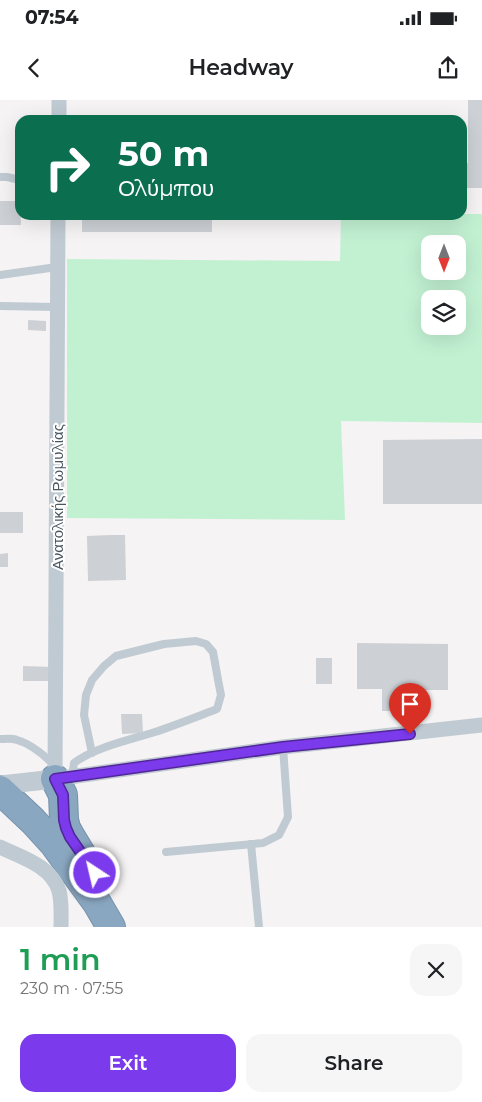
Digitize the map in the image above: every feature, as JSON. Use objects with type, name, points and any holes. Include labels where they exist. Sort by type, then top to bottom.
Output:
[{"type":"highway","points":[[54,844],[48,820],[47,804],[49,793],[61,774]]},
{"type":"highway","points":[[61,774],[64,820],[70,837],[116,902],[131,927]]},
{"type":"highway","points":[[0,790],[54,844],[106,917],[111,927]]},
{"type":"street","points":[[59,100],[59,115]]},
{"type":"street","name":"Ανατολικής Ρωμυλίας","points":[[58,220],[61,774]]},
{"type":"street","points":[[0,786],[61,774],[283,747],[482,726]]},
{"type":"street","points":[[0,847],[44,869],[50,875],[59,891],[61,927]]},
{"type":"lane","points":[[0,177],[15,179]]},
{"type":"lane","points":[[0,275],[58,267]]},
{"type":"lane","points":[[0,306],[57,307]]},
{"type":"lane","points":[[0,739],[16,740],[31,747],[47,758],[61,774],[74,763],[92,753],[217,709],[221,695],[214,652],[206,644],[196,641],[164,644],[116,656],[92,680],[86,695],[84,715],[92,753]]},
{"type":"lane","points":[[166,852],[263,843],[279,835],[288,817],[283,747]]},
{"type":"lane","points":[[251,844],[259,927]]},
{"type":"green space","points":[[467,214],[482,214],[482,423],[341,421],[345,520],[67,518],[67,259],[340,261],[341,220],[467,220]]},
{"type":"building","points":[[468,100],[482,100],[482,188],[467,188]]},
{"type":"building","points":[[0,201],[15,201],[15,220],[21,220],[21,225],[0,225]]},
{"type":"building","points":[[82,220],[212,220],[212,232],[82,232]]},
{"type":"building","points":[[28,320],[46,321],[46,331],[28,330]]},
{"type":"building","points":[[482,439],[482,504],[383,504],[383,440]]},
{"type":"building","points":[[0,512],[23,512],[23,533],[0,533]]},
{"type":"building","points":[[125,535],[126,580],[88,581],[87,536]]},
{"type":"building","points":[[8,553],[8,567],[0,567],[0,554]]},
{"type":"building","points":[[357,643],[448,644],[448,690],[423,690],[423,711],[382,711],[382,689],[357,689]]},
{"type":"building","points":[[316,658],[332,658],[332,684],[316,684]]},
{"type":"building","points":[[23,666],[52,667],[51,681],[23,681]]},
{"type":"building","points":[[121,714],[142,714],[143,733],[122,734]]},
{"type":"route","points":[[95,873],[70,837],[66,828],[62,790],[55,779],[283,747],[410,734]]}]
